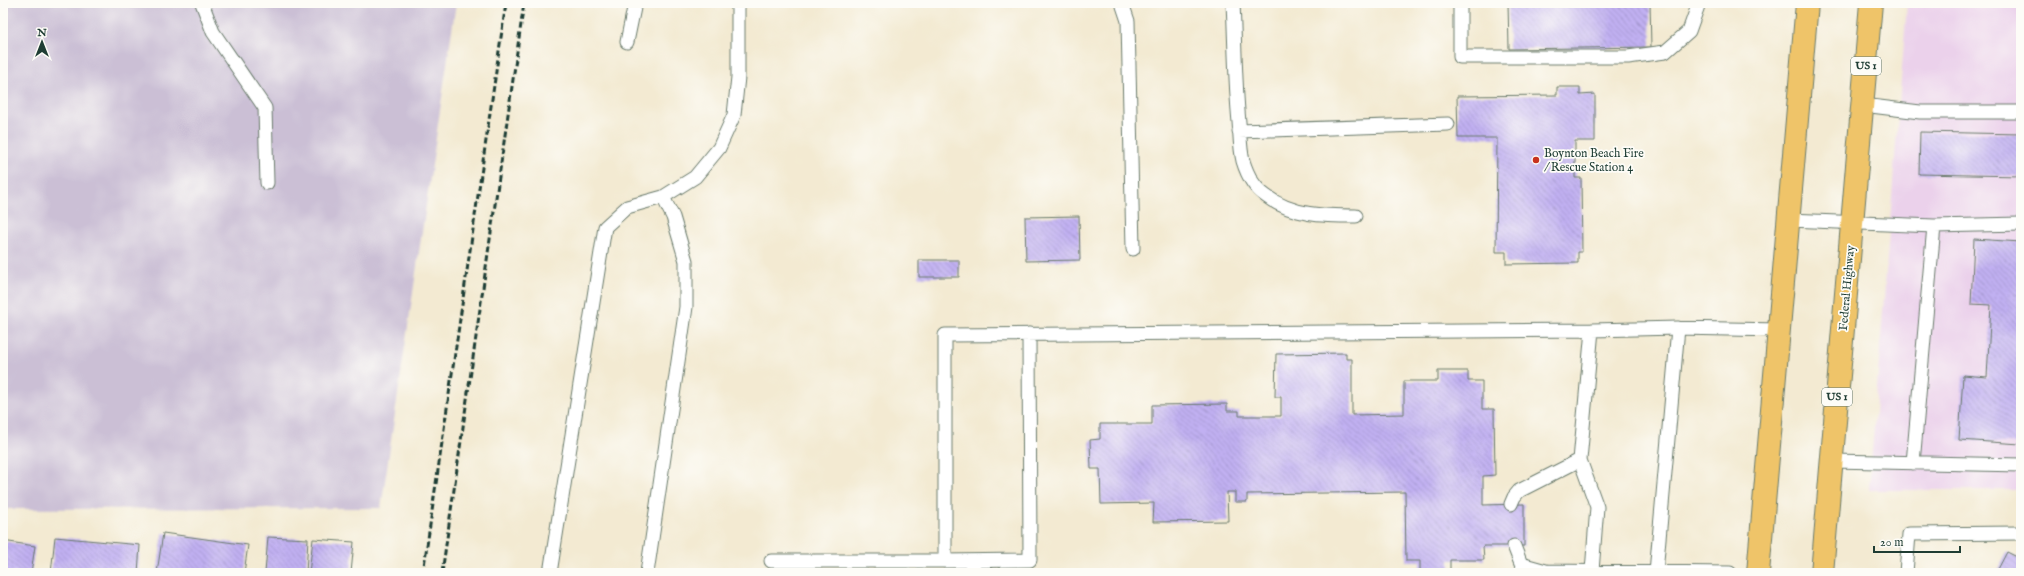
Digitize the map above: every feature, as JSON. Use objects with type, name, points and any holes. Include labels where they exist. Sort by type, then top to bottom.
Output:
[{"type":"main road","points":[[1758,573],[1807,3]]},
{"type":"main road","name":"Federal Highway","points":[[1822,573],[1871,3]]},
{"type":"lane","points":[[202,3],[213,32],[265,108],[267,183]]},
{"type":"lane","points":[[627,42],[635,3]]},
{"type":"lane","points":[[550,573],[605,227],[627,207],[663,197],[695,177],[719,148],[734,115],[738,78],[738,3]]},
{"type":"lane","points":[[1122,3],[1128,21],[1133,249]]},
{"type":"lane","points":[[1233,3],[1239,131],[1245,166],[1250,179],[1265,196],[1281,206],[1301,213],[1323,216],[1356,216]]},
{"type":"lane","points":[[1460,3],[1460,56],[1628,56],[1665,52],[1689,31],[1699,3]]},
{"type":"lane","points":[[1863,105],[1920,112],[2021,112]]},
{"type":"lane","points":[[1239,131],[1448,124]]},
{"type":"lane","points":[[647,573],[686,307],[686,261],[673,217],[663,197]]},
{"type":"lane","points":[[1789,220],[1934,226],[2021,224]]},
{"type":"lane","points":[[1913,463],[1934,226]]},
{"type":"lane","points":[[1656,572],[1678,328]]},
{"type":"lane","points":[[945,561],[945,335],[1678,328],[1779,330]]},
{"type":"lane","points":[[1592,330],[1580,460],[1597,507],[1592,571]]},
{"type":"lane","points":[[771,561],[1030,560],[1029,334]]},
{"type":"lane","points":[[1511,504],[1519,491],[1580,460]]},
{"type":"lane","points":[[1832,460],[2021,466]]},
{"type":"lane","points":[[1906,573],[1909,534],[2021,533]]},
{"type":"lane","points":[[1514,546],[1521,564],[1546,571],[1730,573]]},
{"type":"shaded area","points":[[3,3],[456,3],[381,508],[3,509]]},
{"type":"shaded area","points":[[1907,3],[2021,3],[2021,490],[1869,490]]},
{"type":"building","points":[[1508,3],[1650,3],[1651,47],[1509,49]]},
{"type":"building","name":"Boynton Beach Fire / Rescue Station 4","points":[[1557,87],[1580,87],[1580,95],[1595,94],[1595,141],[1575,141],[1575,178],[1581,178],[1582,252],[1578,252],[1578,263],[1506,264],[1506,252],[1496,252],[1497,138],[1458,138],[1457,96],[1557,95]]},
{"type":"building","points":[[1920,132],[2021,134],[2021,176],[1919,174]]},
{"type":"building","points":[[1079,216],[1080,260],[1026,261],[1025,217]]},
{"type":"building","points":[[1974,239],[2021,242],[2021,444],[1959,440],[1963,375],[1987,377],[1991,305],[1971,304]]},
{"type":"building","points":[[919,260],[959,260],[959,277],[919,277]]},
{"type":"building","points":[[1346,353],[1346,359],[1352,359],[1352,415],[1404,414],[1404,381],[1438,381],[1438,371],[1468,371],[1468,381],[1482,381],[1482,409],[1494,409],[1495,475],[1483,476],[1483,505],[1524,504],[1524,546],[1483,546],[1484,560],[1450,560],[1450,570],[1420,571],[1420,561],[1406,561],[1405,492],[1247,494],[1247,502],[1235,502],[1235,492],[1227,492],[1228,521],[1153,522],[1154,503],[1101,504],[1100,469],[1091,469],[1090,440],[1100,439],[1100,424],[1152,424],[1152,405],[1227,404],[1227,411],[1239,411],[1239,416],[1281,416],[1281,397],[1275,397],[1276,354]]},
{"type":"building","points":[[163,533],[248,545],[244,573],[157,573]]},
{"type":"building","points":[[55,537],[140,545],[138,573],[51,573]]},
{"type":"building","points":[[268,537],[308,539],[306,573],[265,573]]},
{"type":"building","points":[[313,539],[354,542],[351,573],[309,573]]},
{"type":"building","points":[[3,541],[35,546],[31,573],[3,573]]},
{"type":"building","points":[[2007,552],[2021,559],[2021,573],[1996,573]]},
{"type":"railway","points":[[423,573],[506,3]]},
{"type":"railway","points":[[442,573],[524,3]]},
{"type":"place","name":"Boynton Beach Fire / Rescue Station 4","points":[[1536,160]]}]
